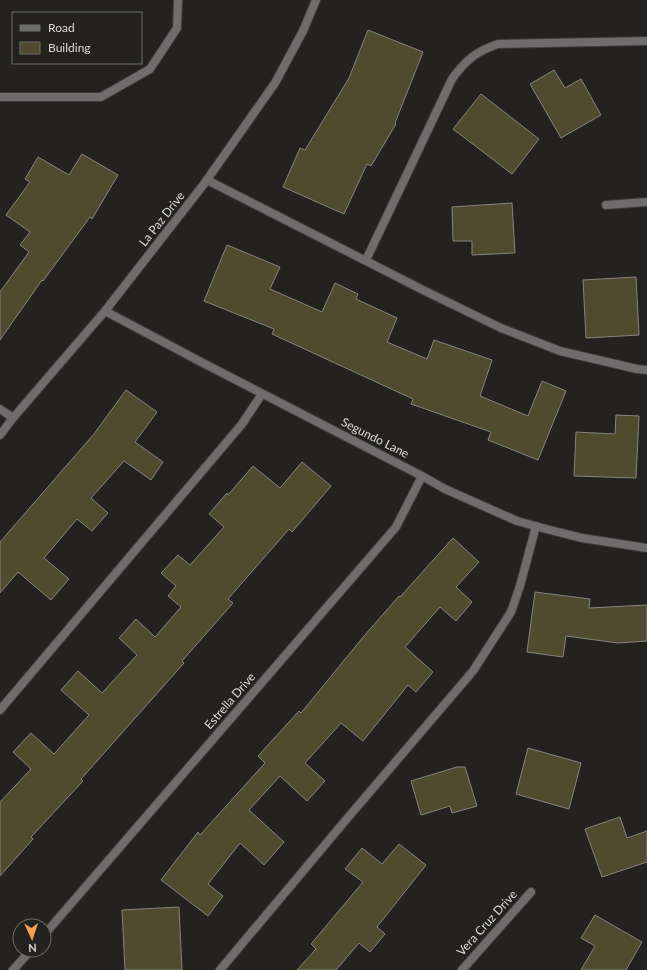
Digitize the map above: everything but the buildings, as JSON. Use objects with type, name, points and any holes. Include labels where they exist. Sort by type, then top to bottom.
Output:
[{"type":"street","points":[[0,97],[101,97],[150,69],[177,28],[178,0]]},
{"type":"street","name":"La Paz Drive","points":[[0,435],[105,312],[207,180],[275,84],[303,31],[316,0]]},
{"type":"street","points":[[366,260],[452,79],[462,66],[473,56],[498,44],[647,41]]},
{"type":"street","points":[[207,180],[501,328],[560,351],[647,370]]},
{"type":"street","points":[[606,205],[647,202]]},
{"type":"street","name":"Segundo Lane","points":[[105,312],[459,496],[517,521],[582,538],[647,548]]},
{"type":"street","points":[[0,710],[242,424],[262,394]]},
{"type":"street","points":[[0,408],[13,418]]},
{"type":"street","name":"Estrella Drive","points":[[52,926],[396,527],[422,476]]},
{"type":"street","points":[[220,970],[473,671],[511,612],[520,586],[536,526]]},
{"type":"street","name":"Vera Cruz Drive","points":[[462,970],[531,892]]},
{"type":"street","points":[[14,970],[24,958]]}]
